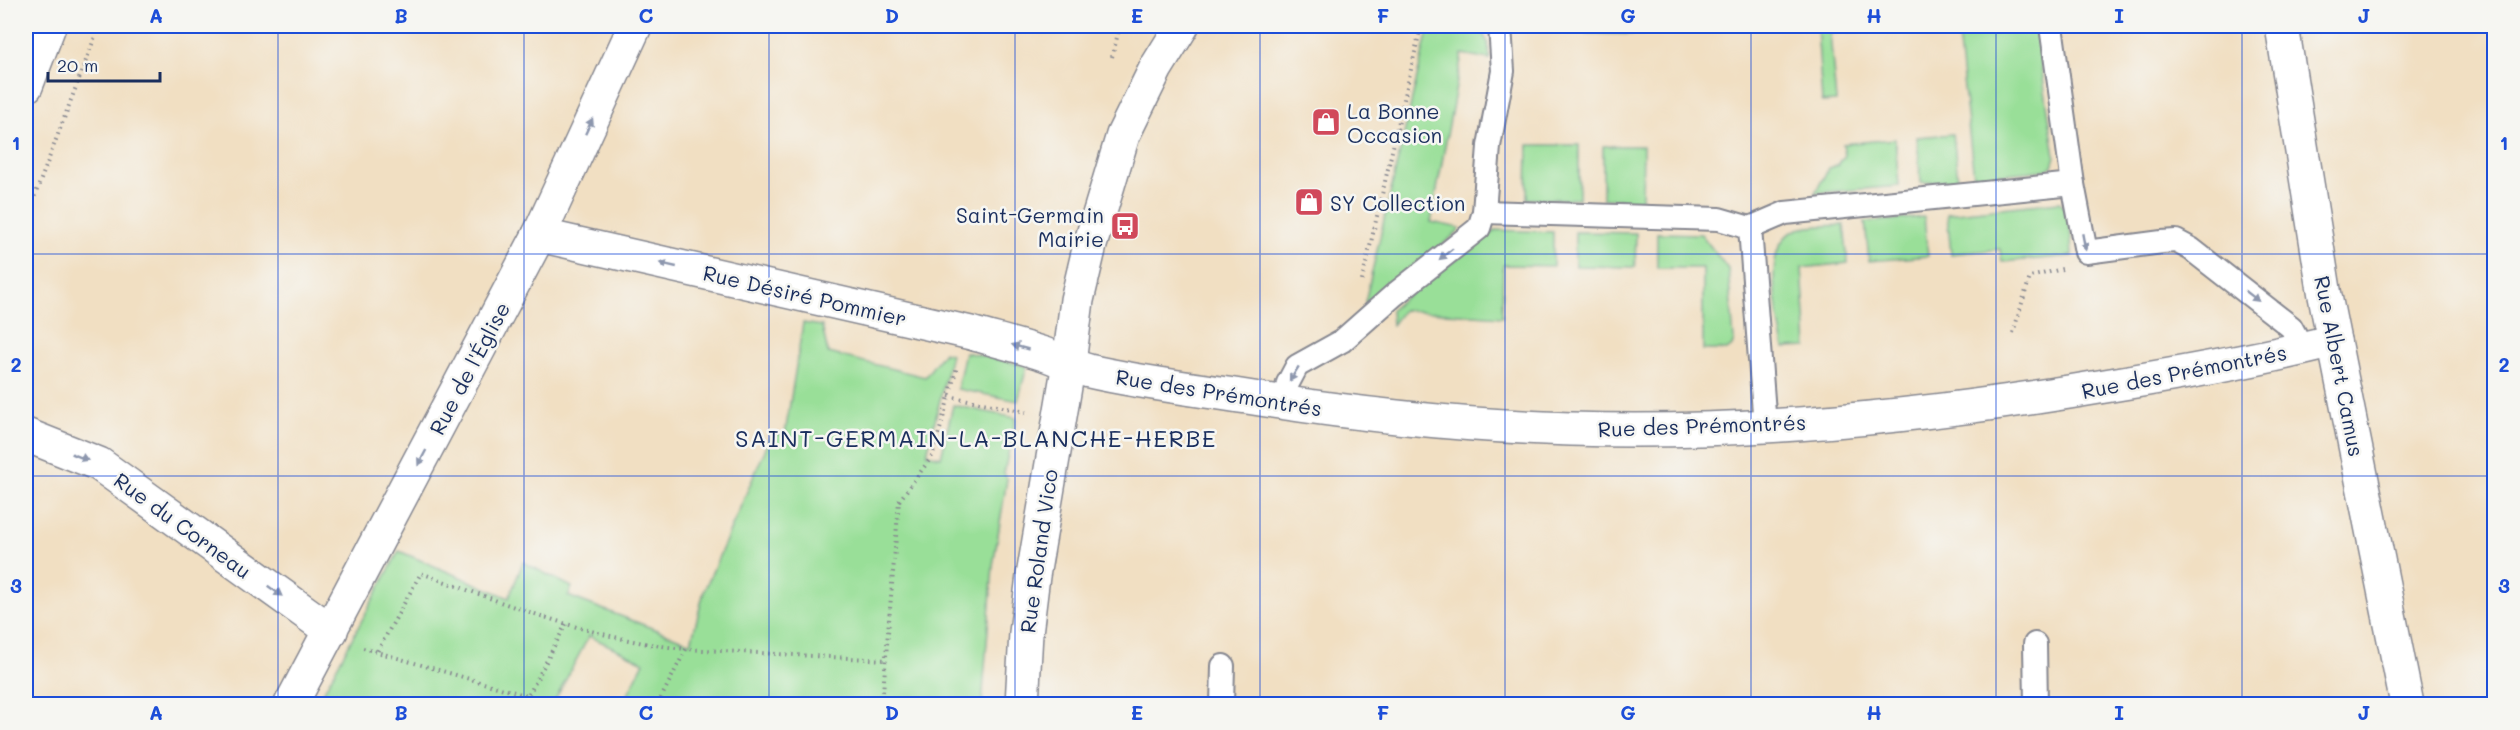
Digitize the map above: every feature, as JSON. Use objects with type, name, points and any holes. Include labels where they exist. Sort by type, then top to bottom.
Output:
[{"type":"street","points":[[26,86],[49,26]]},
{"type":"street","name":"Rue de l'Église","points":[[291,705],[539,235],[635,26]]},
{"type":"street","name":"Rue Roland Vico","points":[[1022,705],[1026,633],[1033,576],[1069,363],[1079,289],[1123,135],[1156,68],[1182,26]]},
{"type":"street","name":"Rue Albert Camus","points":[[2282,26],[2325,296],[2407,705]]},
{"type":"street","name":"Rue Désiré Pommier","points":[[539,235],[971,333],[1069,363]]},
{"type":"street","name":"Rue des Prémontrés","points":[[1069,363],[1087,370],[1283,403],[1389,417],[1551,428],[1664,429],[1765,426],[1950,410],[2056,395],[2265,359],[2334,341]]},
{"type":"street","name":"Rue du Corneau","points":[[26,435],[99,464],[331,631]]},
{"type":"lane","points":[[1283,403],[1288,383],[1297,366],[1342,341],[1479,228],[1484,212],[1489,146],[1503,71],[1500,26]]},
{"type":"lane","points":[[2051,26],[2073,184],[2086,252],[2176,241],[2191,249],[2291,327],[2303,349]]},
{"type":"lane","points":[[1484,212],[1719,219],[1750,228],[1785,213],[2073,184]]},
{"type":"lane","points":[[1750,228],[1765,426]]},
{"type":"lane","points":[[2035,644],[2036,705]]},
{"type":"lane","points":[[1222,705],[1223,666]]},
{"type":"path","points":[[26,219],[99,26]]},
{"type":"path","points":[[1112,57],[1120,26]]},
{"type":"path","points":[[1359,326],[1358,300],[1421,26]]},
{"type":"path","points":[[2013,333],[2030,277],[2074,265],[2086,252]]},
{"type":"path","points":[[882,705],[899,501],[933,455],[959,360]]},
{"type":"path","points":[[949,396],[1027,413]]},
{"type":"path","points":[[566,624],[528,696],[376,652],[421,573],[566,624],[643,645],[886,660]]},
{"type":"path","points":[[604,643],[608,636]]},
{"type":"path","points":[[658,705],[686,649]]},
{"type":"green space","points":[[1429,26],[1479,26],[1488,43],[1490,59],[1462,54],[1431,222],[1460,228],[1458,232],[1369,303],[1365,302]]},
{"type":"green space","points":[[1567,26],[1644,26],[1644,34],[1567,33]]},
{"type":"green space","points":[[1817,26],[1917,26],[1830,33],[1836,101],[1822,102]]},
{"type":"green space","points":[[1957,26],[2035,26],[2055,156],[2052,166],[2046,170],[1974,177]]},
{"type":"green space","points":[[1953,134],[1958,180],[1921,183],[1917,137]]},
{"type":"green space","points":[[1895,139],[1899,186],[1815,193],[1829,168],[1838,165],[1845,155],[1843,144]]},
{"type":"green space","points":[[1528,145],[1579,145],[1579,199],[1527,199]]},
{"type":"green space","points":[[1603,146],[1643,146],[1642,200],[1603,199]]},
{"type":"green space","points":[[2059,202],[2069,210],[2072,256],[2002,262],[2000,249],[1951,254],[1947,214]]},
{"type":"green space","points":[[1924,217],[1928,256],[1869,261],[1865,222]]},
{"type":"green space","points":[[1844,225],[1848,263],[1802,268],[1807,347],[1784,348],[1774,282],[1778,249],[1786,237],[1798,229]]},
{"type":"green space","points":[[1495,230],[1553,232],[1553,266],[1503,265],[1502,317],[1403,310],[1392,325],[1391,310]]},
{"type":"green space","points":[[1575,232],[1636,233],[1635,267],[1575,266]]},
{"type":"green space","points":[[1657,233],[1701,234],[1728,269],[1734,340],[1732,346],[1727,350],[1703,350],[1703,268],[1657,268]]},
{"type":"green space","points":[[803,323],[822,326],[828,353],[925,377],[944,352],[951,354],[927,454],[941,457],[953,405],[1016,418],[1004,473],[1007,479],[993,566],[982,704],[623,704],[644,662],[589,636],[553,704],[317,704],[399,551],[509,598],[523,562],[572,587],[568,596],[691,643],[704,591],[772,434],[785,434]]},
{"type":"green space","points":[[965,352],[1027,366],[1018,401],[957,389]]},
{"type":"place","name":"La Bonne Occasion","points":[[1326,122]]},
{"type":"place","name":"SY Collection","points":[[1309,202]]},
{"type":"place","name":"Saint-Germain Mairie","points":[[1125,226]]},
{"type":"district","name":"SAINT-GERMAIN-LA-BLANCHE-HERBE","points":[[976,437]]}]
